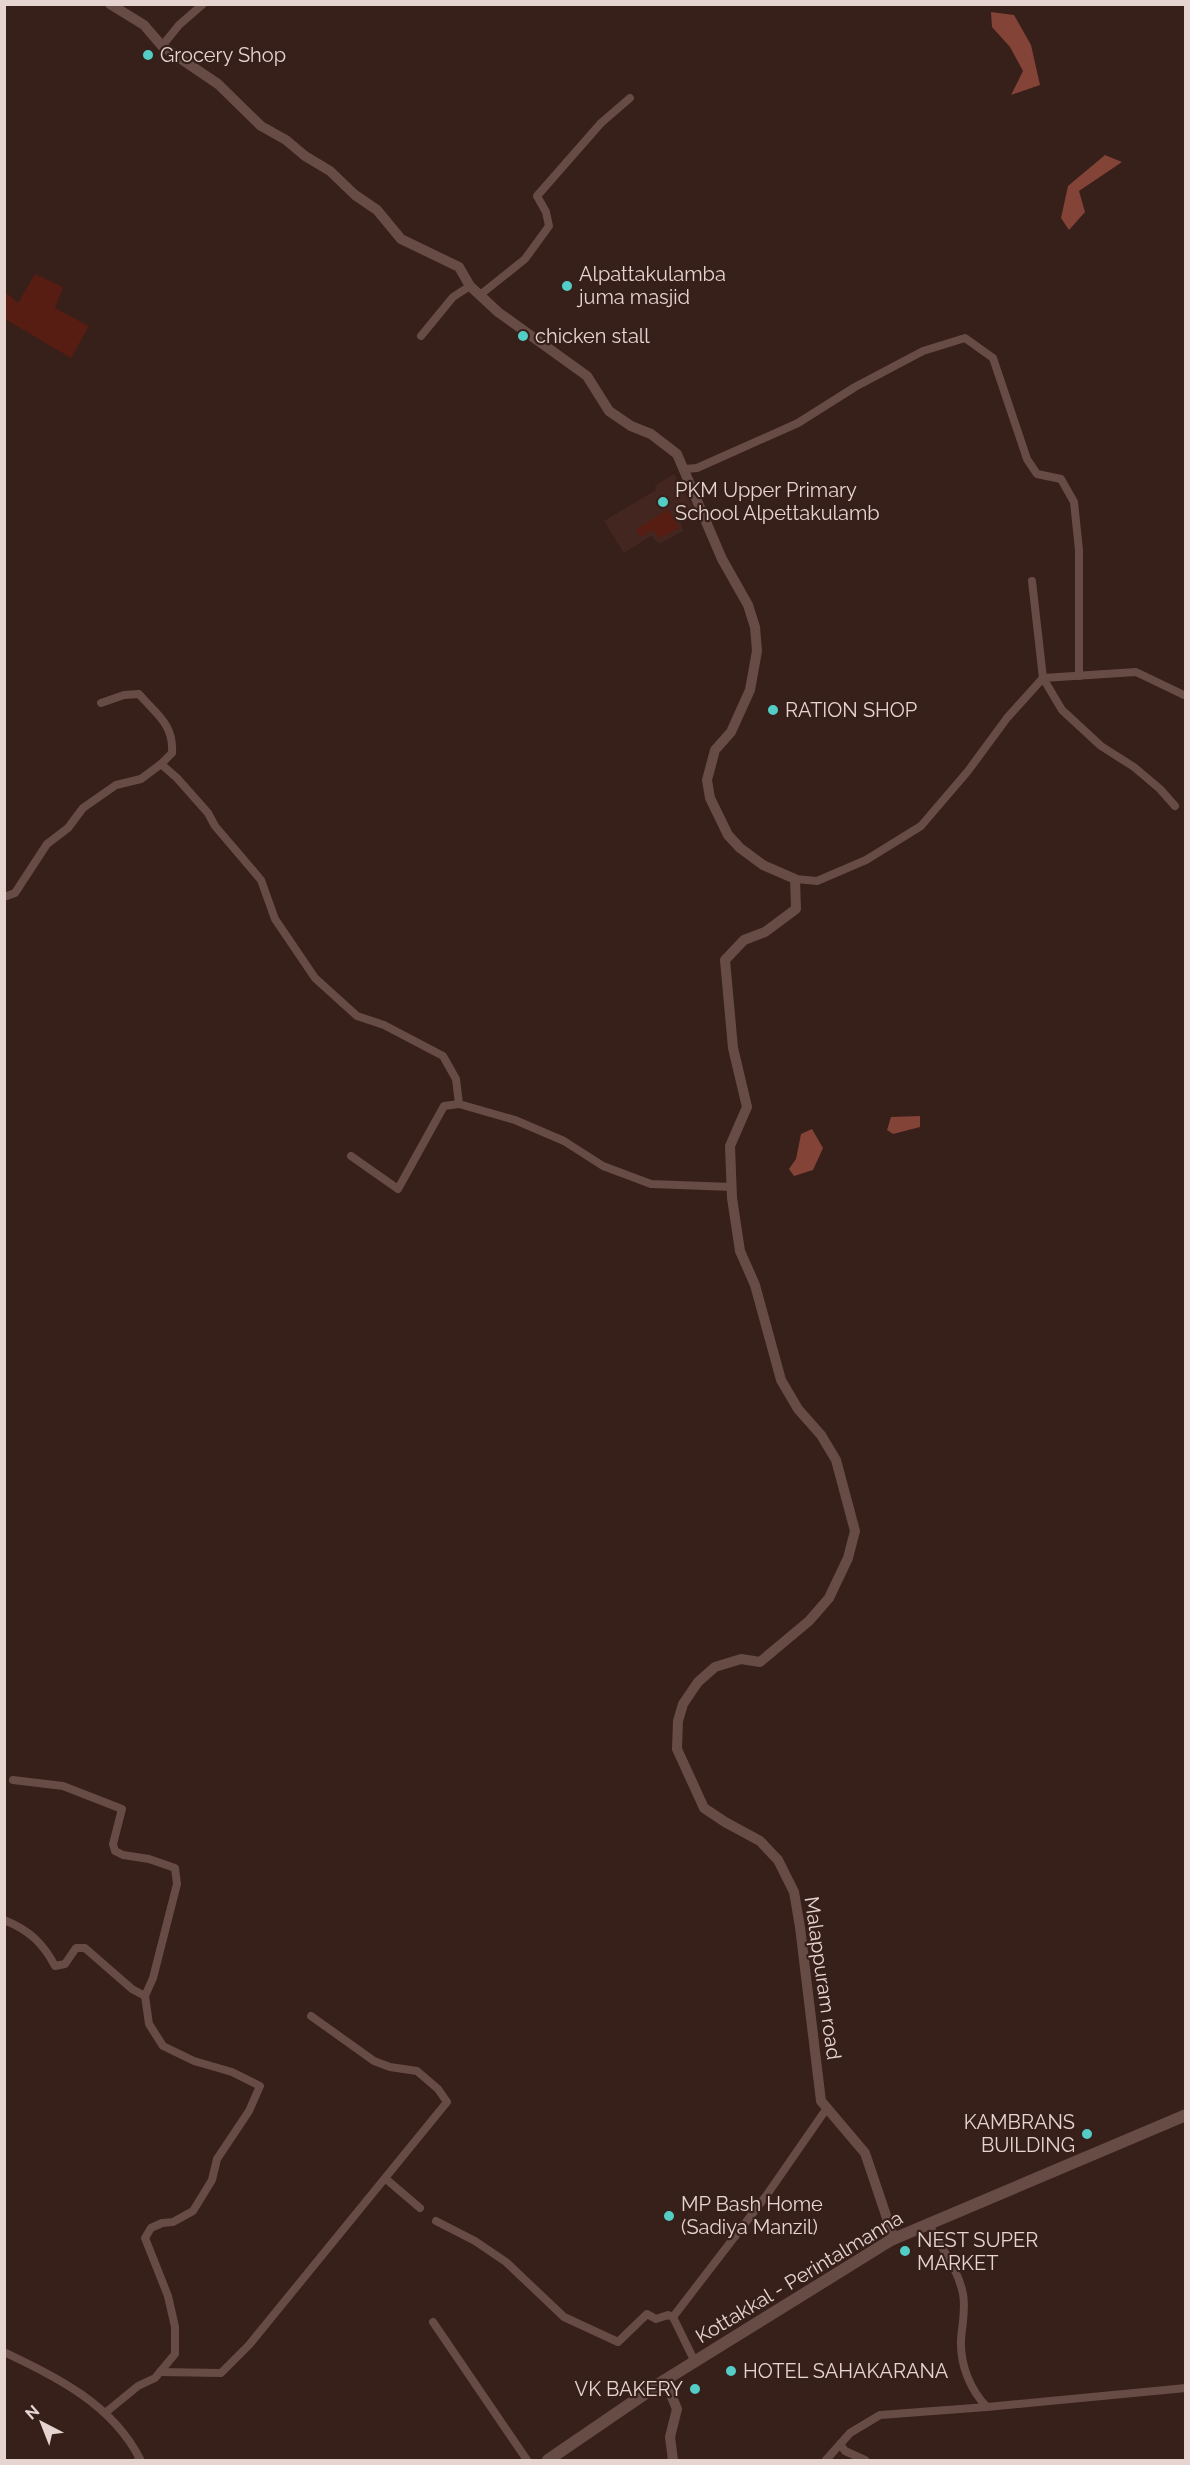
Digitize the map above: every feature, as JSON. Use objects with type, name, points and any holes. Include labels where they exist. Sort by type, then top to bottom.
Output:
[{"type":"main road","name":"Kottakkal - Perintalmanna","points":[[548,2460],[665,2380],[894,2239],[1185,2115]]},
{"type":"street","points":[[110,4],[144,25],[162,46],[218,84],[261,126],[286,140],[330,171],[355,195],[377,210],[401,239],[459,267],[470,286],[480,295],[530,337],[587,376],[609,411],[631,426],[651,434],[677,454],[722,559],[748,605],[755,627],[756,651],[750,690],[731,732],[715,750],[707,780],[710,798],[728,835],[740,848],[763,865],[795,879],[817,880],[866,860],[921,826],[968,771],[1007,718],[1043,678],[1136,672],[1185,696]]},
{"type":"street","points":[[162,46],[179,25],[203,4]]},
{"type":"street","points":[[480,295],[525,259],[549,226],[546,212],[537,196],[601,123],[630,98]]},
{"type":"street","points":[[421,336],[453,297],[470,286]]},
{"type":"street","points":[[685,469],[697,468],[798,423],[855,387],[923,351],[965,338],[993,358],[1027,459],[1037,474],[1061,479],[1074,502],[1079,550],[1079,676]]},
{"type":"street","points":[[1032,581],[1043,678],[1062,710],[1101,746],[1134,767],[1160,789],[1175,806]]},
{"type":"street","points":[[4,897],[15,893],[47,844],[68,828],[83,808],[116,785],[141,779],[172,753],[173,740],[167,723],[139,694],[123,695],[101,703]]},
{"type":"street","points":[[161,764],[177,778],[208,813],[215,826],[261,880],[275,919],[315,978],[357,1016],[384,1025],[443,1056],[456,1079],[459,1104]]},
{"type":"street","name":"Malappuram road","points":[[795,879],[796,909],[765,932],[744,940],[725,960],[733,1048],[747,1107],[730,1146],[732,1187],[740,1251],[755,1285],[781,1380],[798,1409],[821,1435],[836,1460],[855,1531],[848,1558],[829,1598],[809,1621],[760,1662],[741,1659],[715,1667],[698,1682],[683,1704],[678,1720],[677,1749],[704,1808],[760,1841],[778,1860],[794,1892],[821,2101],[865,2153],[894,2239]]},
{"type":"street","points":[[351,1156],[398,1190],[444,1106],[459,1104],[515,1120],[564,1141],[603,1166],[651,1184],[732,1187]]},
{"type":"street","points":[[13,1780],[63,1786],[122,1809],[113,1844],[115,1851],[175,1868],[177,1884],[153,1978],[145,1996],[149,2024],[163,2046],[195,2061],[232,2072],[260,2086],[249,2111],[217,2159],[212,2180],[193,2211],[173,2222],[162,2223],[151,2228],[145,2238],[165,2288],[175,2327],[175,2354],[154,2378],[138,2386],[105,2413]]},
{"type":"street","points":[[4,1920],[26,1930],[43,1945],[55,1966],[65,1964],[76,1948],[85,1948],[132,1989],[145,1996]]},
{"type":"street","points":[[160,2372],[221,2373],[249,2345],[447,2102],[438,2089],[417,2071],[390,2067],[374,2061],[311,2016]]},
{"type":"street","points":[[673,2317],[766,2196],[827,2108]]},
{"type":"street","points":[[386,2179],[420,2208]]},
{"type":"street","points":[[436,2221],[475,2241],[506,2262],[564,2317],[618,2342],[647,2314],[657,2319],[668,2314],[673,2317],[694,2362]]},
{"type":"street","points":[[929,2224],[959,2278],[965,2310],[962,2354],[966,2371],[977,2397],[987,2407]]},
{"type":"street","points":[[433,2322],[527,2460]]},
{"type":"street","points":[[4,2352],[46,2372],[92,2400],[129,2438],[140,2458],[138,2460]]},
{"type":"street","points":[[665,2380],[677,2409],[670,2437],[673,2460]]},
{"type":"street","points":[[826,2460],[850,2433],[880,2415],[1185,2388]]},
{"type":"street","points":[[840,2444],[845,2451],[865,2460]]},
{"type":"shaded area","points":[[991,12],[1014,15],[1031,45],[1040,85],[1011,95],[1023,71],[1010,47],[992,27]]},
{"type":"shaded area","points":[[1105,155],[1122,162],[1079,191],[1085,212],[1069,230],[1061,218],[1068,186]]},
{"type":"shaded area","points":[[35,274],[63,287],[55,308],[89,326],[71,358],[5,319],[5,292],[18,303]]},
{"type":"shaded area","name":"PKM Upper Primary School Alpettakulamb","points":[[674,474],[697,514],[681,523],[683,531],[659,544],[651,536],[624,553],[604,521],[656,490],[655,486]]},
{"type":"shaded area","points":[[668,509],[679,528],[660,538],[652,530],[641,537],[636,530]]},
{"type":"shaded area","points":[[920,1116],[920,1127],[893,1134],[887,1130],[891,1117]]},
{"type":"shaded area","points":[[812,1129],[823,1148],[813,1170],[794,1176],[789,1169],[796,1159],[801,1134]]},
{"type":"place","name":"Grocery Shop","points":[[148,55]]},
{"type":"place","name":"Alpattakulamba juma masjid","points":[[567,286]]},
{"type":"place","name":"chicken stall","points":[[523,336]]},
{"type":"place","name":"PKM Upper Primary School Alpettakulamb","points":[[663,502]]},
{"type":"place","name":"RATION SHOP","points":[[773,710]]},
{"type":"place","name":"KAMBRANS BUILDING","points":[[1087,2134]]},
{"type":"place","name":"MP Bash Home (Sadiya Manzil)","points":[[669,2216]]},
{"type":"place","name":"NEST SUPER MARKET","points":[[905,2251]]},
{"type":"place","name":"HOTEL SAHAKARANA","points":[[731,2371]]},
{"type":"place","name":"VK BAKERY","points":[[695,2389]]}]
